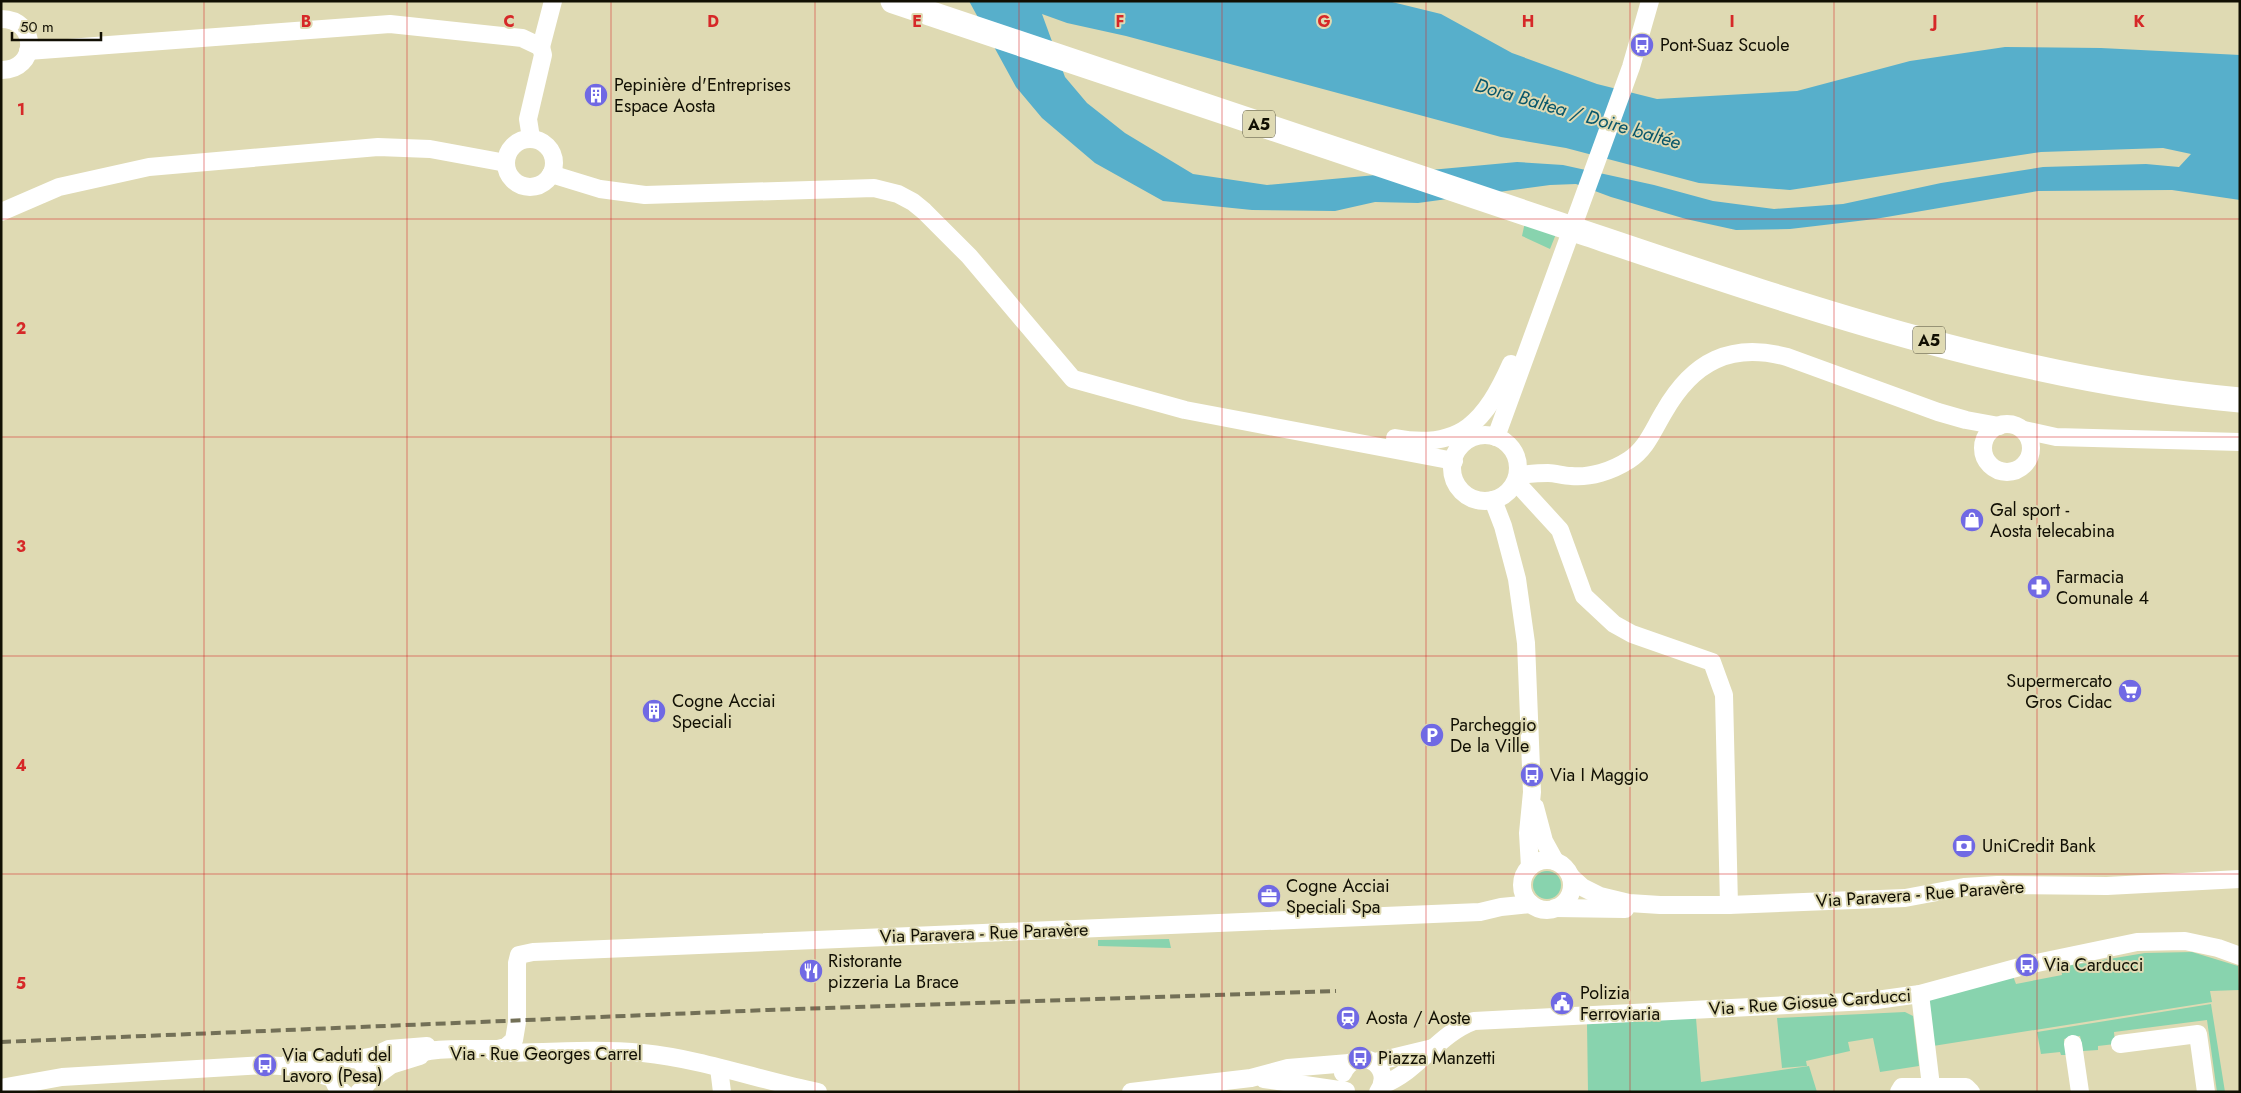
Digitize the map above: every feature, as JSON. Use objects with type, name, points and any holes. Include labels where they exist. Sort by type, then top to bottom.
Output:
[{"type":"highway","name":"A5","points":[[893,1],[1825,312],[2002,360],[2104,382],[2189,396],[2240,400]]},
{"type":"highway","name":"A5","points":[[940,1],[1816,293],[1994,344],[2184,381],[2240,385]]},
{"type":"street","points":[[531,138],[528,119],[543,55],[541,47],[552,1]]},
{"type":"street","points":[[1496,437],[1630,70],[1637,60],[1649,4]]},
{"type":"street","points":[[1,70],[12,69],[19,65],[28,51],[30,43],[24,28],[2,17]]},
{"type":"street","points":[[28,51],[390,24],[522,38],[541,47]]},
{"type":"street","points":[[531,138],[540,141],[548,147],[553,155],[554,165],[551,174],[540,185],[524,186],[511,178],[506,163],[510,148],[523,139],[531,138]]},
{"type":"street","points":[[1,212],[59,187],[149,167],[378,147],[430,149],[506,163]]},
{"type":"street","points":[[551,174],[600,189],[645,195],[874,188],[898,194],[924,211],[969,256],[1073,379],[1186,410],[1454,461]]},
{"type":"street","points":[[1354,441],[1383,436],[1426,442],[1448,438],[1467,429],[1480,419],[1491,404],[1513,360],[1533,334]]},
{"type":"street","points":[[1549,473],[1478,500],[1465,494],[1456,483],[1452,468],[1460,447],[1480,436],[1496,437],[1507,444],[1516,456],[1528,465],[1549,473],[1585,476],[1603,472],[1628,461],[1640,452],[1652,436],[1677,391],[1691,376],[1707,364],[1725,355],[1745,351],[1766,351],[1788,357],[1938,412],[1966,420],[1999,426],[2012,424],[2044,436],[2240,442]]},
{"type":"street","points":[[1938,412],[1972,430],[1983,446],[1989,464],[2000,471],[2013,472],[2019,469],[2030,456],[2053,442],[2079,438]]},
{"type":"street","points":[[1983,446],[1988,434],[1999,426]]},
{"type":"street","points":[[2024,430],[2029,438],[2030,456]]},
{"type":"street","points":[[1501,907],[1522,883],[1530,866],[1528,833],[1532,792],[1526,643],[1517,579],[1503,526],[1508,488],[1516,456]]},
{"type":"street","points":[[1508,488],[1523,500],[1544,512],[1560,530],[1584,596],[1614,624],[1632,634],[1712,662],[1724,694],[1729,905]]},
{"type":"street","points":[[1522,883],[1526,898],[1530,904],[1542,909],[1555,908],[1564,904],[1572,887],[1571,877],[1567,870],[1555,861],[1544,841],[1532,792]]},
{"type":"street","points":[[1530,866],[1537,862],[1555,861]]},
{"type":"street","name":"Via Paravera - Rue Paravère","points":[[1571,877],[1582,887],[1600,896],[1629,903],[1660,905],[1729,905],[1905,898],[1964,887],[2107,886],[2240,879]]},
{"type":"street","name":"Via Paravera - Rue Paravère","points":[[511,1041],[517,963],[519,955],[533,952],[1470,912],[1530,904]]},
{"type":"street","name":"Via Paravera - Rue Paravère","points":[[1555,908],[1634,909],[1660,905]]},
{"type":"street","name":"Via - Rue Giosuè Carducci","points":[[1380,1088],[1407,1072],[1459,1026],[1474,1021],[1869,1001],[1920,994],[2027,965],[2137,942],[2185,941],[2218,948],[2240,956]]},
{"type":"street","points":[[1920,994],[1931,1086]]},
{"type":"street","points":[[2120,1044],[2198,1034],[2206,1092]]},
{"type":"street","points":[[410,1058],[415,1054],[427,1051],[498,1049],[511,1041]]},
{"type":"street","points":[[265,1065],[279,1061],[351,1059],[374,1056],[389,1049],[406,1047],[511,1041],[536,1046],[581,1050]]},
{"type":"street","points":[[2073,1044],[2080,1092]]},
{"type":"street","points":[[1251,1078],[1346,1091],[1342,1078],[1343,1072],[1349,1064],[1360,1058],[1375,1062],[1434,1048]]},
{"type":"street","name":"Via - Rue Georges Carrel","points":[[363,1089],[391,1065],[410,1058],[440,1054],[549,1053],[581,1050],[643,1053],[682,1059],[789,1089],[818,1092]]},
{"type":"street","points":[[339,1088],[336,1065],[351,1059]]},
{"type":"street","points":[[351,1059],[368,1069],[363,1089]]},
{"type":"street","points":[[1375,1062],[1382,1072],[1380,1088]]},
{"type":"street","points":[[1132,1092],[1251,1078],[1288,1068],[1349,1064]]},
{"type":"street","points":[[1,1088],[62,1077],[265,1065],[295,1067],[339,1088]]},
{"type":"street","points":[[719,1068],[722,1092]]},
{"type":"street","points":[[1899,1092],[1902,1087],[1931,1086],[1966,1087],[1972,1092]]},
{"type":"green space","points":[[1525,222],[1556,234],[1550,249],[1522,236]]},
{"type":"green space","points":[[1547,871],[1557,875],[1561,885],[1557,895],[1547,899],[1537,895],[1533,885],[1537,875]]},
{"type":"green space","points":[[1169,939],[1171,948],[1098,946],[1098,940]]},
{"type":"green space","points":[[2192,952],[2238,966],[2239,990],[2210,991],[2212,1002],[1933,1046],[1928,998],[2013,976],[2016,984],[2062,975],[2061,967],[2145,953]]},
{"type":"green space","points":[[2211,1004],[2225,1092],[2217,1092],[2207,1020],[2114,1032],[2115,1044],[2098,1046],[2098,1050],[2083,1051],[2080,1036],[2064,1039],[2066,1055],[2061,1055],[2060,1052],[2041,1054],[2037,1032]]},
{"type":"green space","points":[[1905,1012],[1913,1016],[1919,1066],[1880,1072],[1873,1038],[1848,1042],[1850,1051],[1806,1061],[1807,1066],[1782,1068],[1777,1018]]},
{"type":"green space","points":[[1696,1018],[1701,1082],[1809,1066],[1817,1092],[1588,1092],[1587,1024]]},
{"type":"water","name":"Dora Baltea / Doire baltée","points":[[969,1],[1388,1],[1441,14],[1512,53],[1597,84],[1657,99],[1797,91],[1910,61],[2005,47],[2101,48],[2240,55],[2240,200],[2172,190],[2038,191],[1875,219],[1790,229],[1736,230],[1686,219],[1611,197],[1576,184],[1550,185],[1418,203],[1375,202],[1335,211],[1252,210],[1163,201],[1095,163],[1042,118],[1016,87]],"holes":[[[1042,14],[1067,23],[1126,36],[1501,137],[1566,148],[1699,183],[1790,190],[2041,152],[2163,148],[2191,154],[2179,167],[2146,164],[2043,167],[1941,183],[1843,204],[1774,209],[1713,201],[1654,185],[1563,165],[1517,162],[1267,185],[1193,174],[1125,133],[1087,103],[1065,77]]]},
{"type":"railway","points":[[1,1042],[768,1010],[1336,991]]},
{"type":"place","name":"Pont-Suaz Scuole","points":[[1642,45]]},
{"type":"place","name":"Pepinière d'Entreprises Espace Aosta","points":[[596,95]]},
{"type":"place","name":"Gal sport - Aosta telecabina","points":[[1972,520]]},
{"type":"place","name":"Farmacia Comunale 4","points":[[2039,587]]},
{"type":"place","name":"Supermercato Gros Cidac","points":[[2130,691]]},
{"type":"place","name":"Cogne Acciai Speciali","points":[[654,711]]},
{"type":"place","name":"Parcheggio De la Ville","points":[[1432,735]]},
{"type":"place","name":"Via I Maggio","points":[[1532,775]]},
{"type":"place","name":"UniCredit Bank","points":[[1964,846]]},
{"type":"place","name":"Cogne Acciai Speciali Spa","points":[[1269,896]]},
{"type":"place","name":"Via Carducci","points":[[2027,965]]},
{"type":"place","name":"Ristorante pizzeria La Brace","points":[[811,971]]},
{"type":"place","name":"Polizia Ferroviaria","points":[[1562,1003]]},
{"type":"place","name":"Aosta / Aoste","points":[[1348,1018]]},
{"type":"place","name":"Piazza Manzetti","points":[[1360,1058]]},
{"type":"place","name":"Via Caduti del Lavoro (Pesa)","points":[[265,1065]]}]
